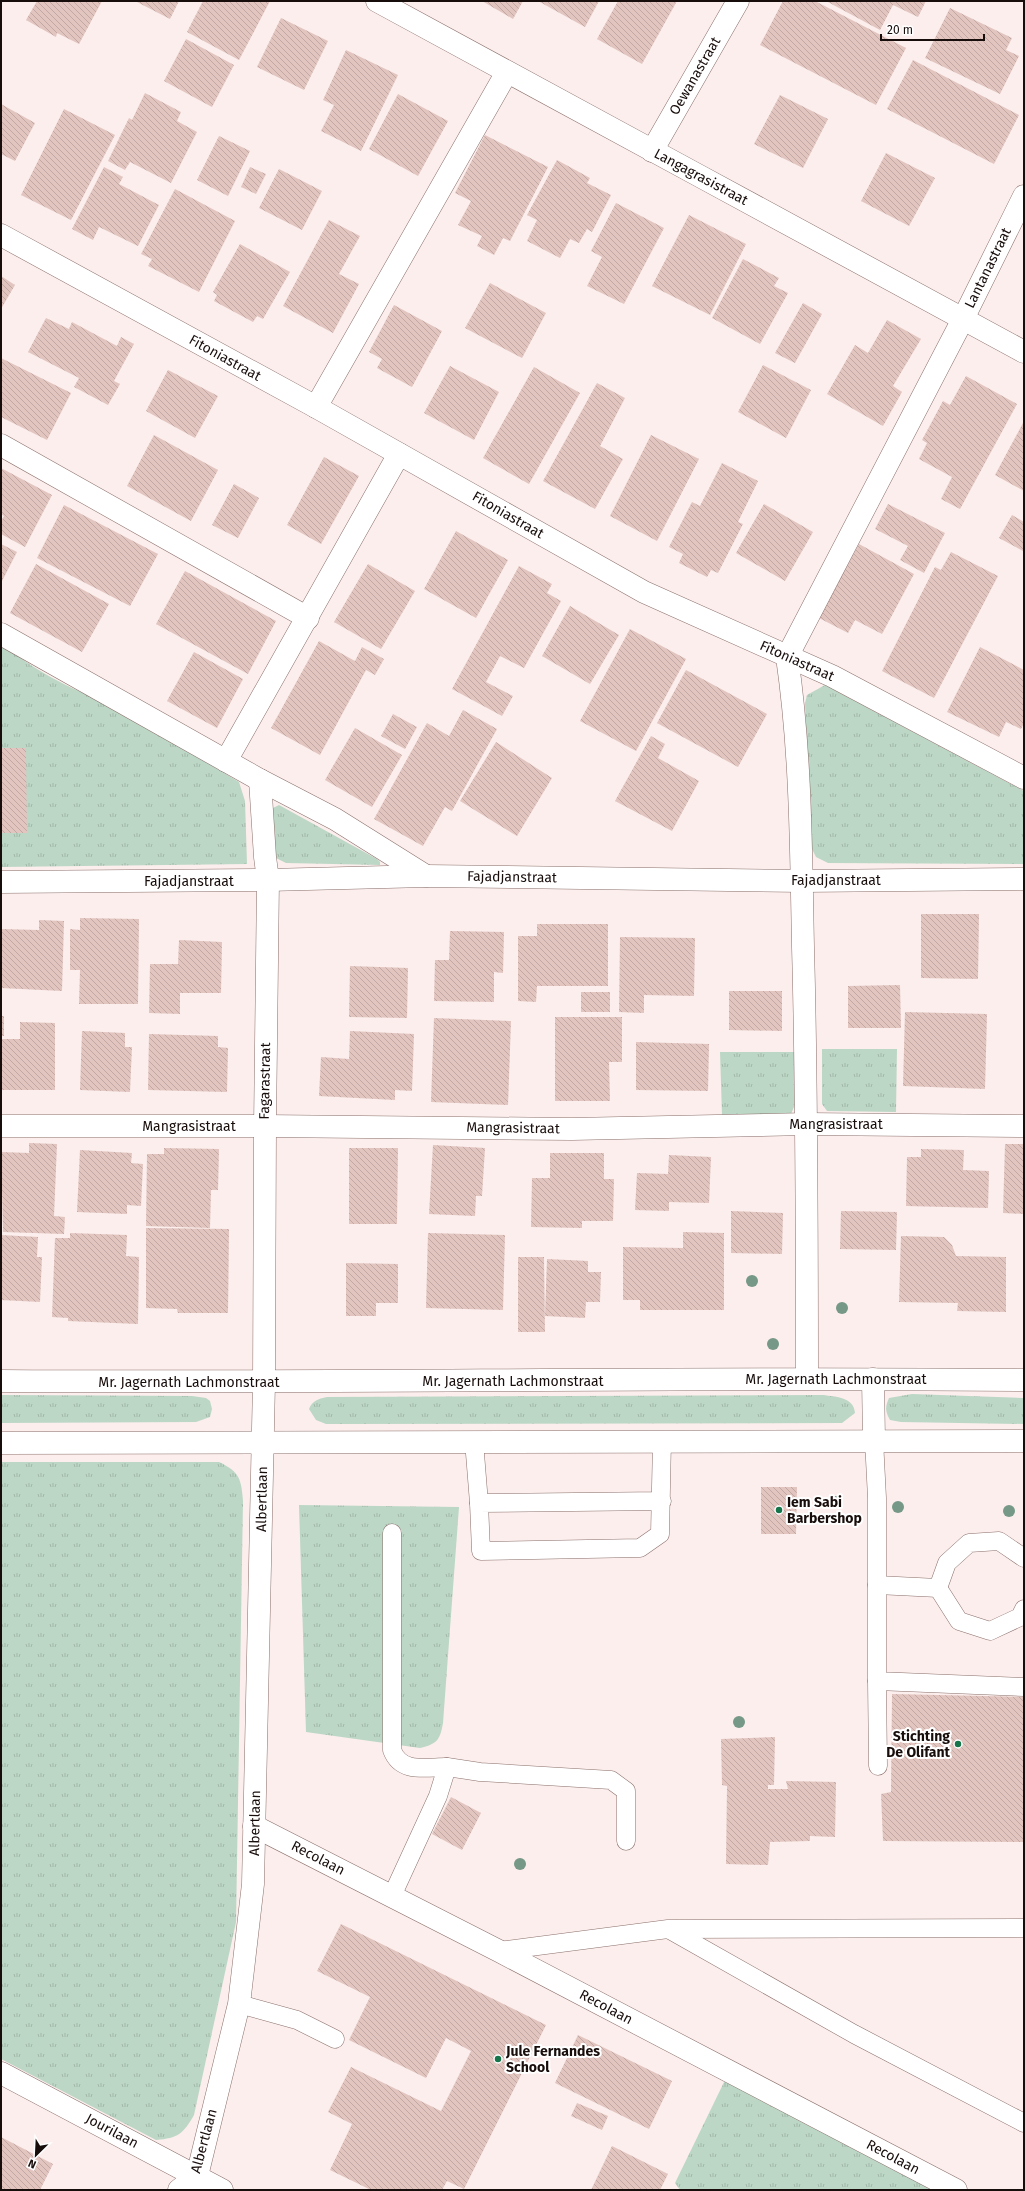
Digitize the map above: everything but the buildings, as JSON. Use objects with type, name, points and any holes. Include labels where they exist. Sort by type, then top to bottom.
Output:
[{"type":"street","name":"Langagrasistraat","points":[[377,1],[652,151],[840,250],[1024,352]]},
{"type":"street","name":"Oewanastraat","points":[[652,151],[738,1]]},
{"type":"street","points":[[316,407],[507,72]]},
{"type":"street","name":"Lantanastraat","points":[[787,657],[963,319],[1024,196]]},
{"type":"street","name":"Fitoniastraat","points":[[1,235],[316,407],[644,592],[832,676],[1024,778]]},
{"type":"street","points":[[1,445],[308,618]]},
{"type":"street","points":[[226,761],[308,618],[399,454]]},
{"type":"street","points":[[1,634],[260,780],[335,819],[426,876]]},
{"type":"street","points":[[787,657],[795,710],[802,880],[807,1124],[807,1378]]},
{"type":"street","name":"Fagarastraat","points":[[260,780],[268,880],[264,1126],[263,1441]]},
{"type":"street","name":"Fajadjanstraat","points":[[1,882],[268,880],[426,876],[802,880],[1024,879]]},
{"type":"street","name":"Mangrasistraat","points":[[1,1126],[264,1126],[572,1129],[807,1124],[1024,1126]]},
{"type":"street","name":"Mr. Jagernath Lachmonstraat","points":[[1,1381],[264,1383],[807,1378],[1024,1380]]},
{"type":"street","points":[[873,1379],[874,1440]]},
{"type":"street","points":[[1,1443],[263,1441],[1024,1441]]},
{"type":"street","name":"Albertlaan","points":[[179,2190],[197,2176],[239,2004],[253,1884],[263,1441]]},
{"type":"street","name":"Recolaan","points":[[254,1826],[499,1951],[956,2190]]},
{"type":"street","name":"Jourilaan","points":[[1,2073],[222,2190]]},
{"type":"lane","points":[[874,1440],[877,1498],[876,1680],[878,1766]]},
{"type":"lane","points":[[474,1441],[481,1551],[640,1548],[660,1534],[662,1501],[662,1441]]},
{"type":"lane","points":[[479,1503],[662,1501]]},
{"type":"lane","points":[[392,1533],[392,1750],[396,1759],[408,1768],[447,1767],[480,1772],[611,1780],[626,1791],[626,1841]]},
{"type":"lane","points":[[938,1588],[947,1563],[969,1543],[999,1541],[1024,1558]]},
{"type":"lane","points":[[877,1585],[938,1588]]},
{"type":"lane","points":[[938,1588],[959,1621],[990,1631],[1020,1617],[1024,1609]]},
{"type":"lane","points":[[876,1680],[1024,1687]]},
{"type":"lane","points":[[392,1896],[438,1796],[447,1767]]},
{"type":"lane","points":[[499,1951],[668,1930],[1024,1928]]},
{"type":"lane","points":[[668,1930],[854,2034],[1024,2123]]},
{"type":"lane","points":[[239,2004],[297,2020],[335,2038]]},
{"type":"green space","points":[[1,642],[12,652],[38,670],[81,692],[109,703],[239,782],[245,801],[247,864],[1,867]]},
{"type":"green space","points":[[825,685],[1024,791],[1024,864],[828,863],[816,857],[811,847],[805,703],[807,695]]},
{"type":"green space","points":[[279,805],[377,859],[380,862],[380,865],[286,863],[276,858],[269,813],[273,808]]},
{"type":"green space","points":[[822,1049],[897,1049],[896,1112],[827,1111],[822,1104]]},
{"type":"green space","points":[[720,1052],[796,1052],[796,1102],[791,1114],[722,1115]]},
{"type":"green space","points":[[912,1394],[1024,1398],[1024,1424],[901,1422],[890,1420],[886,1409],[889,1398]]},
{"type":"green space","points":[[1,1395],[192,1396],[206,1398],[210,1401],[212,1409],[210,1417],[196,1422],[1,1423]]},
{"type":"green space","points":[[823,1395],[839,1397],[848,1401],[854,1408],[855,1413],[842,1423],[326,1424],[316,1420],[309,1409],[316,1401],[327,1397]]},
{"type":"green space","points":[[1,1462],[219,1462],[231,1469],[238,1477],[240,1482],[243,1501],[236,1922],[194,2115],[183,2131],[170,2138],[156,2140],[1,2059]]},
{"type":"green space","points":[[299,1505],[459,1507],[443,1723],[441,1734],[434,1743],[420,1748],[306,1732]]},
{"type":"green space","points":[[728,2074],[949,2190],[680,2190],[675,2183]]},
{"type":"place","name":"Iem Sabi Barbershop","points":[[779,1510]]},
{"type":"place","name":"Stichting De Olifant","points":[[958,1744]]},
{"type":"place","name":"Jule Fernandes School","points":[[498,2059]]}]
